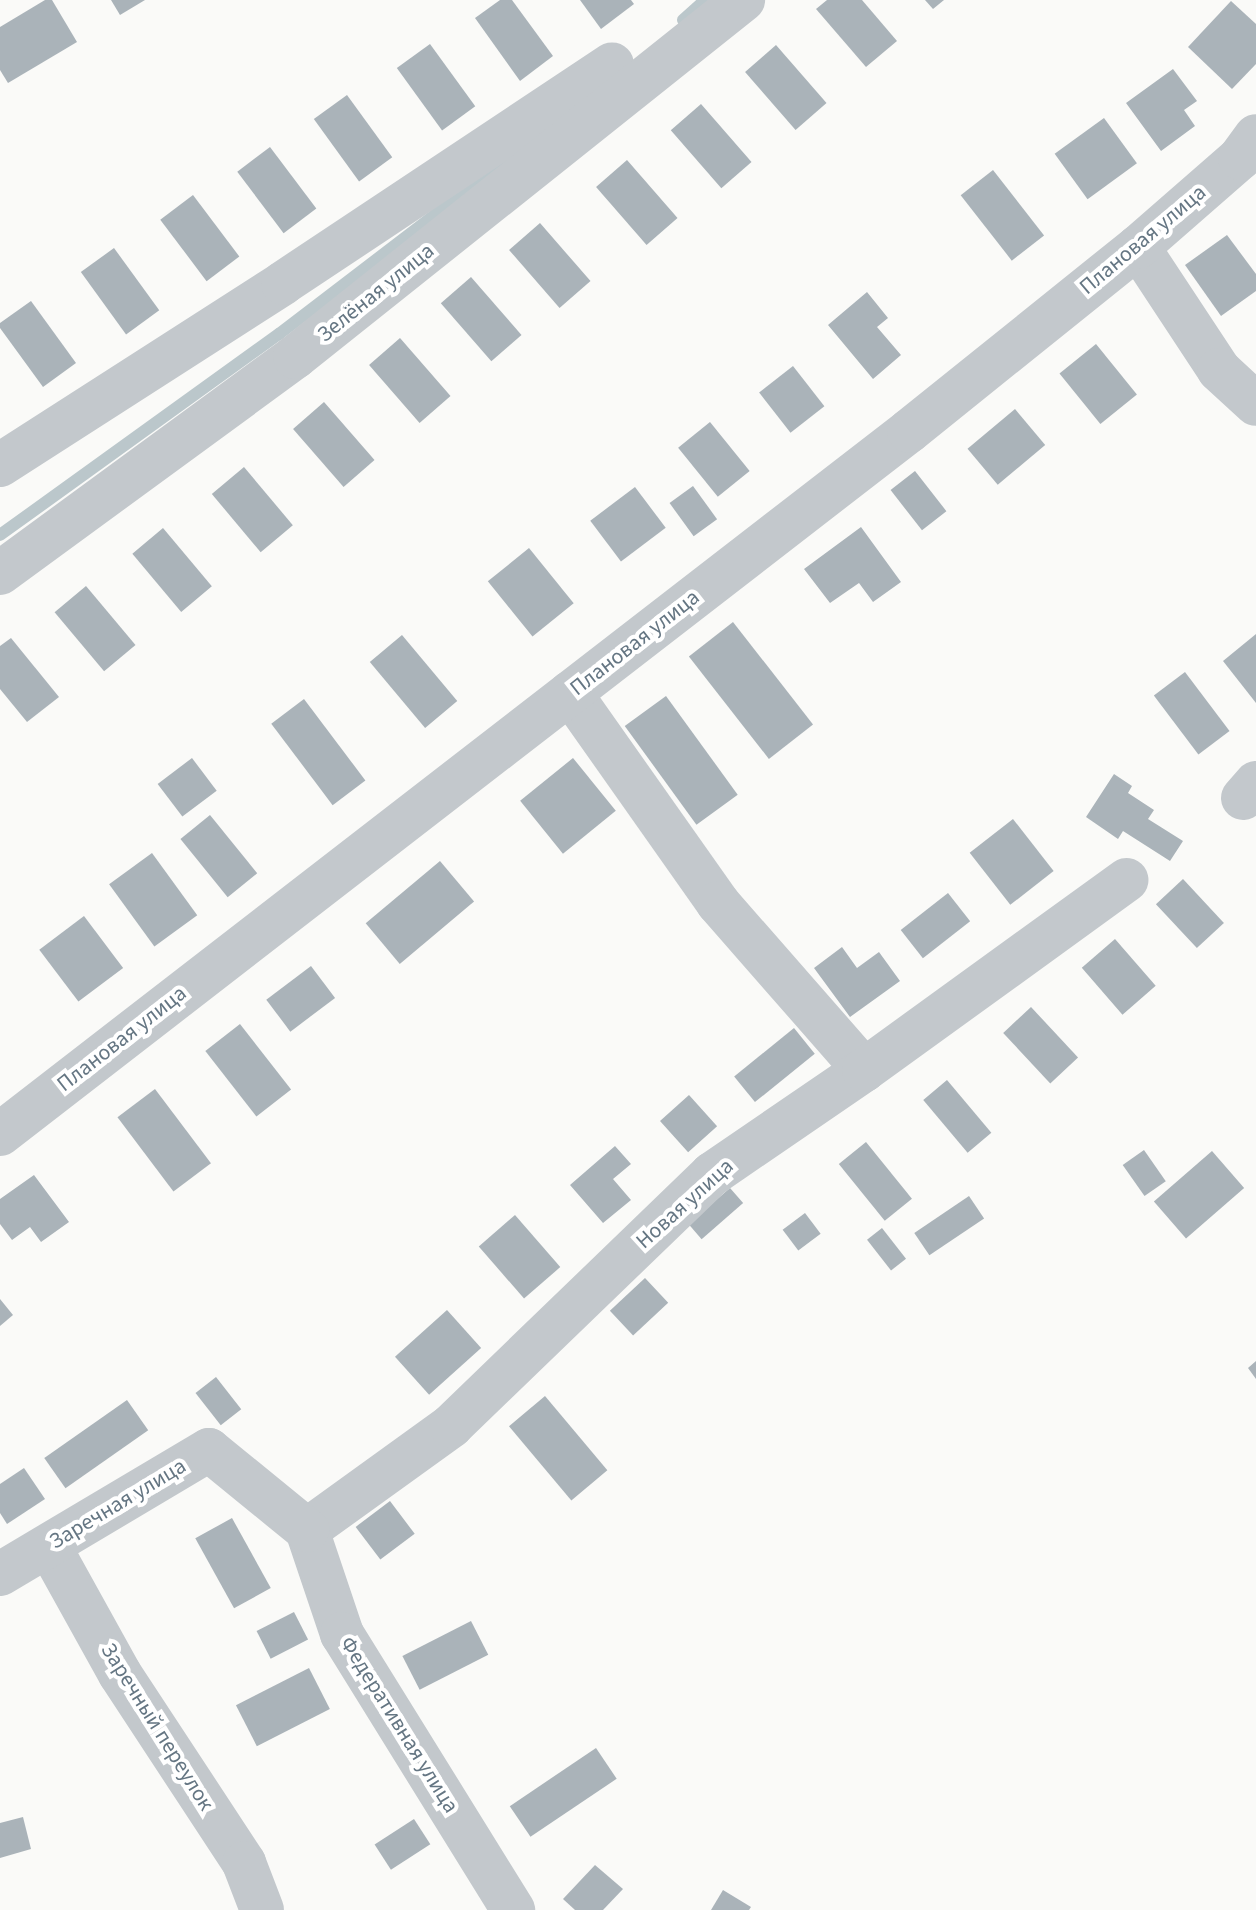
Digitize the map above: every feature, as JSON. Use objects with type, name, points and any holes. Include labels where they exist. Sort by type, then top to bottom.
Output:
[{"type":"street","name":"Зелёная улица","points":[[0,573],[295,357],[743,0]]},
{"type":"street","points":[[0,465],[283,283],[612,64]]},
{"type":"street","name":"Плановая улица","points":[[0,1134],[909,431],[1138,247],[1240,158],[1256,136]]},
{"type":"street","points":[[1138,247],[1219,370],[1256,404]]},
{"type":"street","points":[[570,693],[718,903],[864,1070]]},
{"type":"street","name":"Новая улица","points":[[307,1530],[451,1426],[712,1174],[864,1070],[1126,880]]},
{"type":"street","name":"Заречная улица","points":[[0,1574],[209,1450],[307,1530]]},
{"type":"street","name":"Федеративная улица","points":[[307,1530],[342,1634],[513,1910]]},
{"type":"street","name":"Заречный переулок","points":[[49,1546],[120,1674],[244,1863],[262,1910]]},
{"type":"building","points":[[45,0],[52,0],[77,42],[8,83],[0,70],[0,27]]},
{"type":"building","points":[[111,0],[145,0],[120,15]]},
{"type":"building","points":[[500,0],[512,0],[553,56],[520,81],[475,18]]},
{"type":"building","points":[[580,0],[631,0],[634,4],[601,29]]},
{"type":"building","points":[[827,0],[862,0],[897,41],[866,67],[816,9]]},
{"type":"building","points":[[925,0],[944,0],[933,9]]},
{"type":"building","points":[[1231,1],[1256,24],[1256,64],[1232,89],[1188,47]]},
{"type":"building","points":[[430,44],[475,106],[442,130],[397,68]]},
{"type":"building","points":[[776,45],[827,103],[796,130],[745,72]]},
{"type":"building","points":[[1173,69],[1197,101],[1184,110],[1195,126],[1161,151],[1126,103]]},
{"type":"building","points":[[347,95],[392,157],[359,181],[314,119]]},
{"type":"building","points":[[701,104],[752,162],[721,188],[671,130]]},
{"type":"building","points":[[1104,118],[1137,163],[1088,199],[1055,154]]},
{"type":"building","points":[[270,147],[316,208],[284,233],[237,172]]},
{"type":"building","points":[[627,160],[678,218],[647,245],[596,187]]},
{"type":"building","points":[[993,170],[1044,235],[1012,261],[961,195]]},
{"type":"building","points":[[193,195],[239,256],[207,281],[160,220]]},
{"type":"building","points":[[540,223],[591,281],[560,308],[509,250]]},
{"type":"building","points":[[1227,235],[1256,274],[1256,291],[1221,316],[1185,265]]},
{"type":"building","points":[[114,248],[159,310],[126,334],[81,272]]},
{"type":"building","points":[[471,277],[522,335],[491,361],[441,303]]},
{"type":"building","points":[[867,292],[888,318],[877,327],[901,355],[873,379],[828,325]]},
{"type":"building","points":[[31,301],[76,363],[43,387],[0,328],[0,323]]},
{"type":"building","points":[[400,338],[451,396],[420,423],[369,365]]},
{"type":"building","points":[[1096,344],[1137,395],[1100,424],[1059,374]]},
{"type":"building","points":[[793,366],[824,406],[791,433],[759,392]]},
{"type":"building","points":[[324,402],[375,460],[344,487],[293,429]]},
{"type":"building","points":[[1015,409],[1045,445],[998,485],[968,449]]},
{"type":"building","points":[[710,422],[750,471],[718,497],[678,448]]},
{"type":"building","points":[[244,467],[293,525],[261,552],[212,494]]},
{"type":"building","points":[[915,471],[946,511],[922,530],[891,490]]},
{"type":"building","points":[[693,486],[717,519],[694,536],[670,503]]},
{"type":"building","points":[[635,487],[666,528],[621,561],[590,521]]},
{"type":"building","points":[[861,527],[901,582],[873,602],[859,583],[830,603],[804,569]]},
{"type":"building","points":[[163,528],[212,586],[181,612],[132,554]]},
{"type":"building","points":[[529,548],[574,603],[532,637],[488,581]]},
{"type":"building","points":[[86,586],[135,645],[104,671],[55,612]]},
{"type":"building","points":[[733,622],[813,724],[769,759],[689,656]]},
{"type":"building","points":[[1256,634],[1256,703],[1223,661]]},
{"type":"building","points":[[402,635],[457,701],[425,728],[370,662]]},
{"type":"building","points":[[11,638],[59,697],[27,722],[0,689],[0,646]]},
{"type":"building","points":[[1185,672],[1230,731],[1198,755],[1154,695]]},
{"type":"building","points":[[666,696],[738,795],[696,825],[625,726]]},
{"type":"building","points":[[304,699],[365,780],[333,805],[271,724]]},
{"type":"building","points":[[192,758],[217,791],[182,817],[158,784]]},
{"type":"building","points":[[573,758],[616,811],[563,854],[520,801]]},
{"type":"building","points":[[1114,774],[1132,786],[1128,793],[1154,810],[1148,819],[1183,841],[1170,861],[1123,831],[1118,839],[1086,817]]},
{"type":"building","points":[[210,815],[257,873],[228,897],[180,839]]},
{"type":"building","points":[[1013,819],[1054,871],[1010,905],[970,853]]},
{"type":"building","points":[[152,853],[197,915],[154,946],[109,884]]},
{"type":"building","points":[[440,861],[474,902],[400,964],[366,923]]},
{"type":"building","points":[[1183,879],[1224,923],[1197,948],[1156,904]]},
{"type":"building","points":[[948,893],[970,921],[923,958],[901,930]]},
{"type":"building","points":[[84,916],[123,968],[78,1002],[39,950]]},
{"type":"building","points":[[1115,939],[1156,986],[1122,1015],[1082,968]]},
{"type":"building","points":[[842,947],[857,968],[879,952],[900,981],[850,1017],[814,968]]},
{"type":"building","points":[[311,966],[335,998],[290,1032],[266,1000]]},
{"type":"building","points":[[1031,1007],[1078,1057],[1050,1083],[1003,1033]]},
{"type":"building","points":[[240,1024],[291,1089],[256,1116],[205,1051]]},
{"type":"building","points":[[794,1028],[815,1054],[755,1102],[734,1076]]},
{"type":"building","points":[[947,1080],[991,1133],[968,1153],[923,1100]]},
{"type":"building","points":[[155,1089],[211,1163],[173,1192],[117,1117]]},
{"type":"building","points":[[689,1095],[717,1126],[688,1152],[660,1121]]},
{"type":"building","points":[[866,1142],[912,1199],[885,1221],[839,1164]]},
{"type":"building","points":[[615,1146],[631,1164],[613,1179],[631,1200],[603,1223],[570,1185]]},
{"type":"building","points":[[1144,1150],[1166,1181],[1144,1196],[1123,1165]]},
{"type":"building","points":[[1212,1151],[1244,1188],[1186,1238],[1154,1202]]},
{"type":"building","points":[[34,1175],[69,1222],[41,1242],[30,1227],[12,1240],[0,1224],[0,1199]]},
{"type":"building","points":[[730,1188],[743,1203],[702,1239],[688,1224]]},
{"type":"building","points":[[969,1196],[984,1218],[929,1255],[914,1233]]},
{"type":"building","points":[[805,1213],[821,1234],[798,1251],[783,1230]]},
{"type":"building","points":[[515,1215],[560,1267],[524,1299],[479,1246]]},
{"type":"building","points":[[882,1228],[906,1259],[891,1270],[867,1240]]},
{"type":"building","points":[[645,1278],[668,1303],[633,1336],[610,1311]]},
{"type":"building","points":[[0,1299],[13,1315],[0,1326]]},
{"type":"building","points":[[447,1310],[481,1348],[429,1395],[395,1357]]},
{"type":"building","points":[[1256,1361],[1256,1379],[1248,1368]]},
{"type":"building","points":[[216,1377],[241,1409],[221,1425],[196,1393]]},
{"type":"building","points":[[545,1396],[607,1470],[571,1501],[509,1426]]},
{"type":"building","points":[[127,1400],[148,1430],[65,1488],[44,1458]]},
{"type":"building","points":[[24,1468],[45,1499],[7,1524],[0,1513],[0,1484]]},
{"type":"building","points":[[390,1501],[415,1534],[380,1560],[356,1527]]},
{"type":"building","points":[[232,1518],[271,1588],[234,1608],[195,1538]]},
{"type":"building","points":[[294,1612],[308,1640],[271,1659],[257,1631]]},
{"type":"building","points":[[471,1621],[488,1655],[420,1690],[402,1656]]},
{"type":"building","points":[[309,1668],[330,1709],[257,1746],[236,1705]]},
{"type":"building","points":[[596,1748],[617,1779],[530,1837],[510,1806]]},
{"type":"building","points":[[23,1817],[31,1849],[0,1858],[0,1823]]},
{"type":"building","points":[[414,1819],[430,1844],[391,1870],[375,1845]]},
{"type":"building","points":[[595,1865],[623,1889],[603,1910],[575,1910],[563,1899]]},
{"type":"building","points":[[723,1890],[751,1907],[749,1910],[711,1910]]},
{"type":"waterway","points":[[683,20],[705,0]]},
{"type":"waterway","points":[[0,535],[279,334],[512,156]]}]
